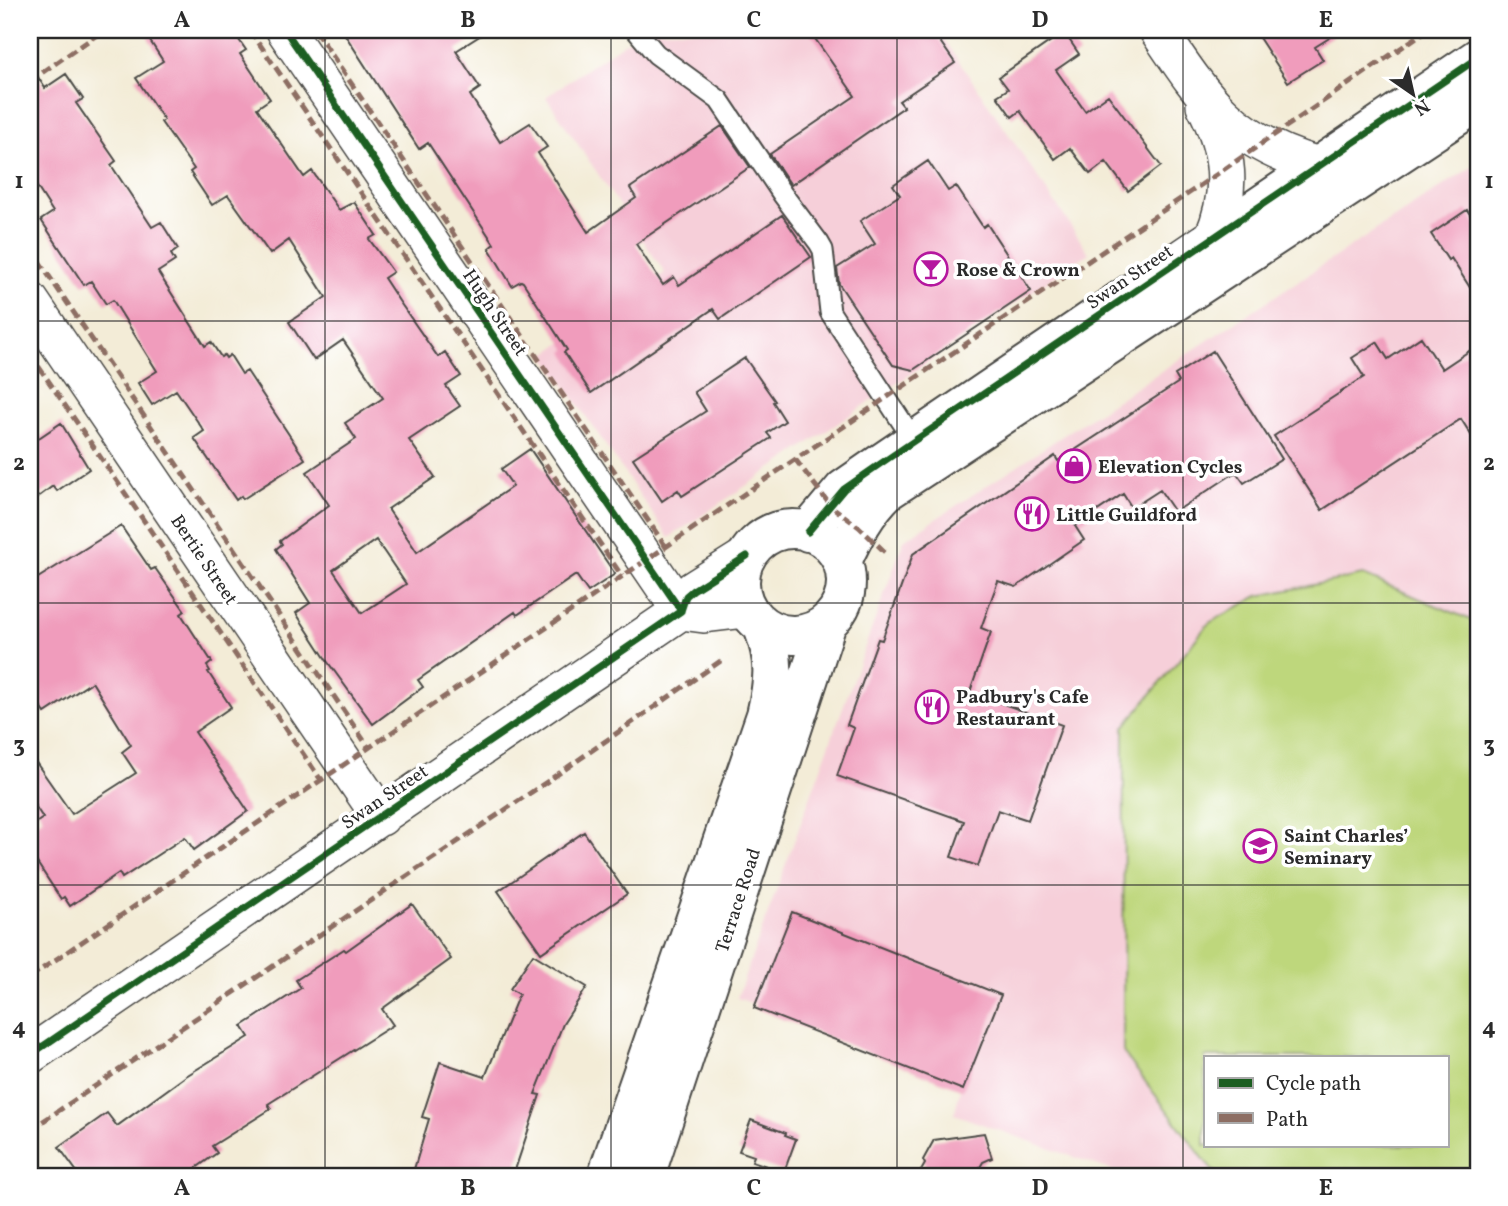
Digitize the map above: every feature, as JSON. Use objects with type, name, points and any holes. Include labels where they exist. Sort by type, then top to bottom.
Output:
[{"type":"street","name":"Hugh Street","points":[[285,30],[681,611]]},
{"type":"street","points":[[1158,30],[1195,85],[1220,141],[1226,169],[1225,205],[1213,238]]},
{"type":"street","name":"Swan Street","points":[[842,561],[873,504],[921,452],[1213,238],[1478,58]]},
{"type":"street","points":[[1195,85],[1234,127],[1278,153],[1319,166]]},
{"type":"street","name":"Swan Street","points":[[808,531],[845,489],[921,452],[1478,102]]},
{"type":"street","name":"Bertie Street","points":[[30,302],[381,817]]},
{"type":"street","points":[[788,529],[808,531],[828,542],[842,561],[846,574],[846,587],[836,613],[827,623],[807,634],[796,636],[773,632],[755,618],[739,582],[747,556],[760,541],[778,531],[788,529]]},
{"type":"street","name":"Swan Street","points":[[30,1055],[681,611],[686,596],[692,590],[747,556]]},
{"type":"street","points":[[681,611],[755,618]]},
{"type":"street","name":"Terrace Road","points":[[607,1176],[766,715],[774,669],[770,645],[755,618]]},
{"type":"street","name":"Terrace Road","points":[[645,1176],[827,623]]},
{"type":"lane","points":[[636,30],[656,54],[719,100],[819,243],[823,250],[830,312],[921,452]]},
{"type":"shaded area","points":[[643,30],[938,30],[1089,253],[669,538],[544,355],[665,273],[546,97]]},
{"type":"shaded area","points":[[1478,163],[1478,1176],[1127,1176],[954,1114],[964,1077],[737,998],[904,540]]},
{"type":"green space","name":"Saint Charles’ Seminary","points":[[1363,575],[1478,623],[1478,1176],[1221,1176],[1212,1170],[1123,1052],[1124,727],[1209,623],[1258,596]]},
{"type":"building","points":[[143,30],[232,30],[246,50],[240,54],[270,99],[257,108],[304,177],[312,171],[339,210],[354,202],[376,235],[369,239],[393,272],[384,278],[438,357],[445,352],[461,376],[446,386],[460,406],[409,440],[435,477],[388,509],[417,552],[513,486],[501,469],[530,449],[615,574],[588,592],[576,575],[517,615],[515,612],[418,680],[423,687],[373,724],[296,613],[310,603],[276,549],[282,544],[280,541],[329,505],[307,472],[356,439],[345,423],[383,398],[343,340],[314,360],[289,322],[326,297],[289,240],[270,254],[228,195],[212,205],[190,172],[194,169],[161,122],[164,120],[136,78],[163,61]],"holes":[[[376,540],[406,584],[362,613],[333,570]]]},
{"type":"building","points":[[342,30],[489,30],[456,51],[480,88],[470,95],[500,142],[530,123],[547,147],[538,153],[588,232],[636,198],[630,188],[722,126],[750,167],[636,244],[663,285],[674,277],[679,285],[782,215],[811,257],[720,319],[713,309],[591,393],[523,282],[512,286],[489,248],[494,244],[428,143],[419,149]]},
{"type":"building","points":[[809,30],[932,30],[955,63],[899,101],[904,107],[791,185],[770,154],[855,96]]},
{"type":"building","points":[[1254,30],[1342,30],[1315,47],[1323,60],[1288,82]]},
{"type":"building","points":[[1064,32],[1079,54],[1056,70],[1085,111],[1108,95],[1161,166],[1128,191],[1106,162],[1090,174],[1070,148],[1055,159],[1020,111],[1012,117],[997,96],[1008,89],[999,77]]},
{"type":"building","points":[[30,65],[45,88],[66,74],[83,99],[76,103],[116,161],[111,165],[152,227],[161,222],[178,249],[171,254],[175,261],[158,272],[205,346],[211,342],[221,357],[230,355],[242,374],[247,371],[305,459],[243,499],[241,496],[236,500],[194,438],[204,431],[176,390],[152,405],[138,383],[157,371],[113,300],[106,304],[91,281],[84,285],[41,220],[53,212],[30,176]]},
{"type":"building","name":"Rose & Crown","points":[[928,161],[948,191],[956,186],[983,227],[987,224],[1031,291],[913,370],[893,365],[839,284],[837,268],[875,244],[860,221],[900,195],[893,185]]},
{"type":"building","points":[[1467,210],[1478,226],[1478,300],[1451,258],[1448,260],[1431,234]]},
{"type":"building","points":[[1421,337],[1442,369],[1478,345],[1478,446],[1461,419],[1322,510],[1274,436],[1364,377],[1352,358],[1377,342],[1388,359]]},
{"type":"building","points":[[1213,351],[1282,459],[1244,483],[1236,472],[1175,512],[1160,490],[1132,508],[1123,494],[1075,526],[1084,540],[1016,587],[998,581],[981,628],[991,632],[970,692],[1062,725],[1028,820],[998,810],[978,866],[951,857],[964,821],[837,776],[854,728],[847,725],[913,554],[1055,456],[1058,461],[1179,382],[1175,375]]},
{"type":"building","points":[[745,358],[775,401],[773,402],[785,421],[767,433],[771,438],[682,496],[678,490],[662,501],[633,458],[706,411],[694,392]]},
{"type":"building","points":[[61,423],[89,469],[57,491],[53,486],[30,503],[30,444]]},
{"type":"building","points":[[121,526],[151,570],[155,568],[185,611],[181,614],[212,662],[207,666],[210,671],[208,672],[231,707],[195,732],[248,811],[194,850],[185,837],[122,878],[119,873],[70,906],[64,897],[61,899],[30,852],[30,827],[43,818],[30,798],[30,754],[72,814],[136,773],[122,752],[131,745],[92,682],[45,713],[30,691],[30,583]]},
{"type":"building","points":[[584,832],[627,894],[541,953],[498,891]]},
{"type":"building","points":[[412,904],[451,959],[382,1009],[393,1025],[268,1104],[271,1109],[212,1146],[217,1153],[185,1176],[80,1176],[59,1147],[107,1113],[117,1126],[186,1076],[249,1037],[242,1026],[301,988],[296,980],[344,949],[346,951]]},
{"type":"building","points":[[792,912],[1001,995],[963,1090],[754,1008]]},
{"type":"building","points":[[533,954],[587,987],[563,1024],[535,1094],[540,1095],[513,1176],[412,1176],[429,1119],[422,1117],[440,1062],[485,1077],[519,994],[510,989]]},
{"type":"building","points":[[751,1120],[796,1139],[784,1172],[752,1161],[754,1156],[739,1151]]},
{"type":"building","points":[[984,1133],[992,1158],[983,1162],[975,1176],[918,1176],[934,1140]]},
{"type":"marked path","points":[[30,81],[104,30]]},
{"type":"marked path","points":[[250,30],[622,576]]},
{"type":"marked path","points":[[315,30],[666,547]]},
{"type":"marked path","points":[[30,977],[1427,30]]},
{"type":"marked path","points":[[30,248],[369,748]]},
{"type":"marked path","points":[[30,354],[321,780]]},
{"type":"marked path","points":[[795,459],[831,506],[859,527],[886,553]]},
{"type":"marked path","points":[[30,1130],[548,781],[722,660]]},
{"type":"cycle path","points":[[285,30],[681,611]]},
{"type":"cycle path","points":[[808,532],[844,489],[1478,58]]},
{"type":"cycle path","points":[[30,1055],[681,611],[686,596],[693,590],[747,556]]},
{"type":"place","name":"Rose & Crown","points":[[931,269]]},
{"type":"place","name":"Elevation Cycles","points":[[1074,466]]},
{"type":"place","name":"Little Guildford","points":[[1032,514]]},
{"type":"place","name":"Padbury's Cafe Restaurant","points":[[932,707]]},
{"type":"place","name":"Saint Charles’ Seminary","points":[[1260,846]]}]
